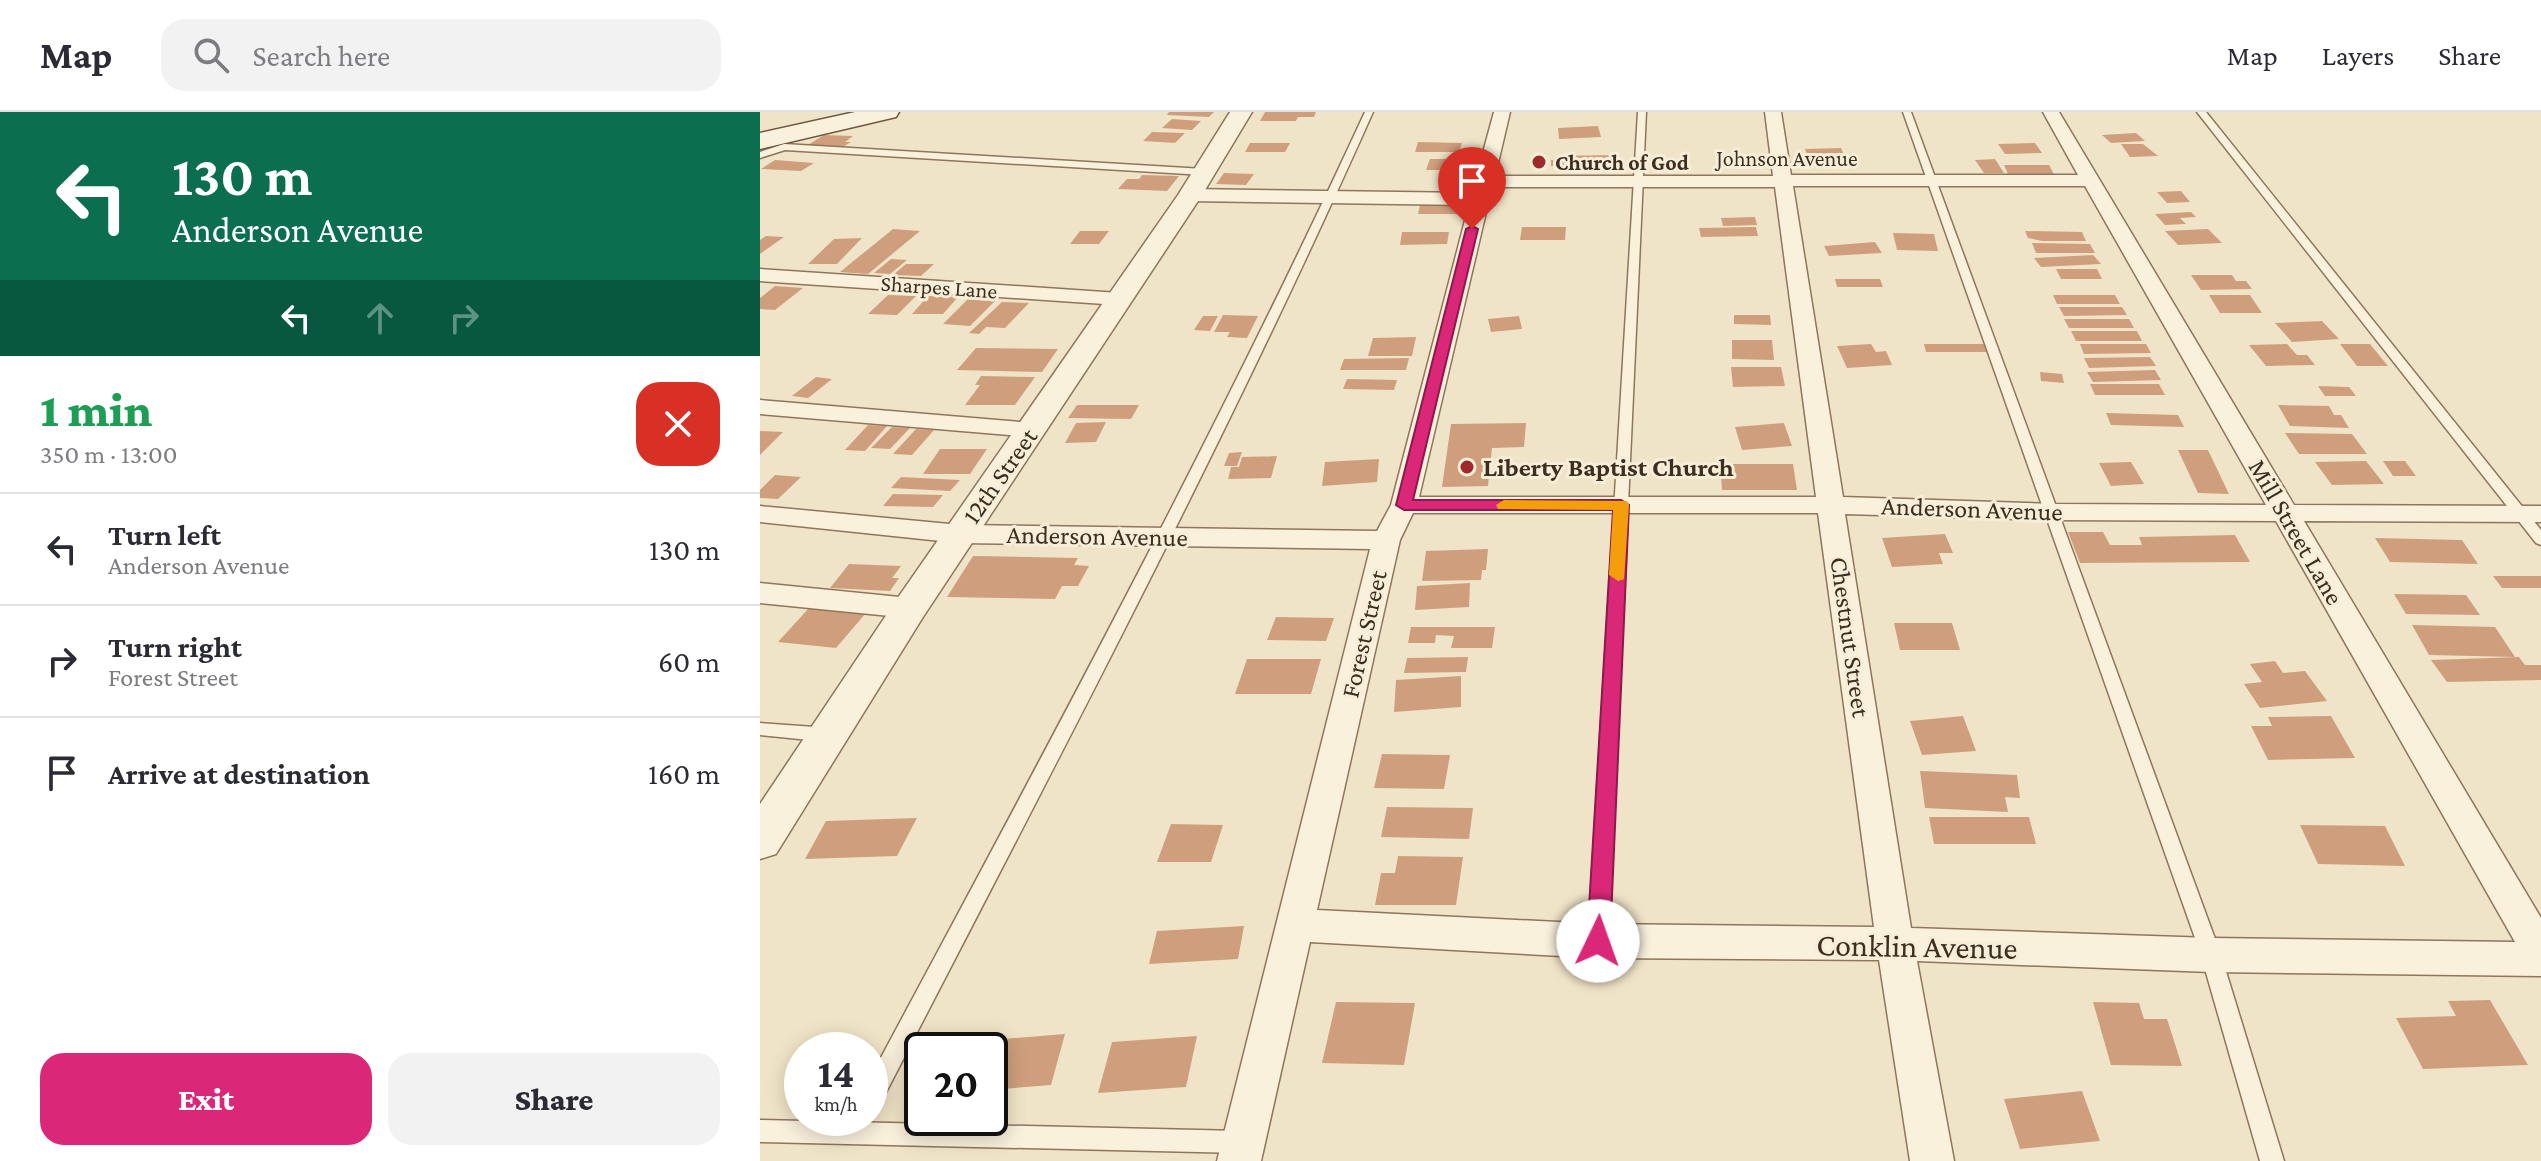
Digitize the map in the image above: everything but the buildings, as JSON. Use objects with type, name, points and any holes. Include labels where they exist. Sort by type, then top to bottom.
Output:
[{"type":"main road","points":[[760,141],[887,112]]},
{"type":"main road","points":[[760,133],[826,124]]},
{"type":"street","name":"12th Street","points":[[760,841],[910,608],[1197,184],[1241,112]]},
{"type":"street","name":"Forest Street","points":[[1241,1152],[1386,540],[1404,505],[1502,112]]},
{"type":"street","name":"Chestnut Street","points":[[1773,112],[1895,944],[1932,1161]]},
{"type":"street","name":"Mill Street Lane","points":[[2051,112],[2541,952]]},
{"type":"street","name":"Johnson Avenue","points":[[1197,184],[1332,197],[1638,183],[2091,180]]},
{"type":"street","name":"Sharpes Lane","points":[[760,275],[1119,299]]},
{"type":"street","points":[[760,407],[1032,430]]},
{"type":"street","name":"Anderson Avenue","points":[[1404,505],[1830,505],[2054,512],[2531,514]]},
{"type":"street","name":"Anderson Avenue","points":[[760,514],[960,534],[1386,540]]},
{"type":"street","points":[[760,593],[910,608]]},
{"type":"street","name":"Conklin Avenue","points":[[1294,925],[1598,941],[1895,944],[2211,955],[2541,959]]},
{"type":"lane","points":[[888,1066],[1164,538],[1332,197],[1369,112]]},
{"type":"lane","points":[[1598,941],[1642,112]]},
{"type":"lane","points":[[1907,112],[2054,512],[2211,955],[2272,1161]]},
{"type":"lane","points":[[2201,112],[2531,514],[2541,540]]},
{"type":"lane","points":[[760,155],[784,147],[1197,184]]},
{"type":"lane","points":[[760,729],[830,735]]},
{"type":"lane","points":[[760,1131],[1241,1152]]},
{"type":"slow traffic","points":[[1504,505],[1621,505],[1618,575]]},
{"type":"place","name":"Church of God","points":[[1539,162]]},
{"type":"place","name":"Liberty Baptist Church","points":[[1467,467]]},
{"type":"route","points":[[1472,229],[1404,505],[1621,505],[1598,941]]}]
